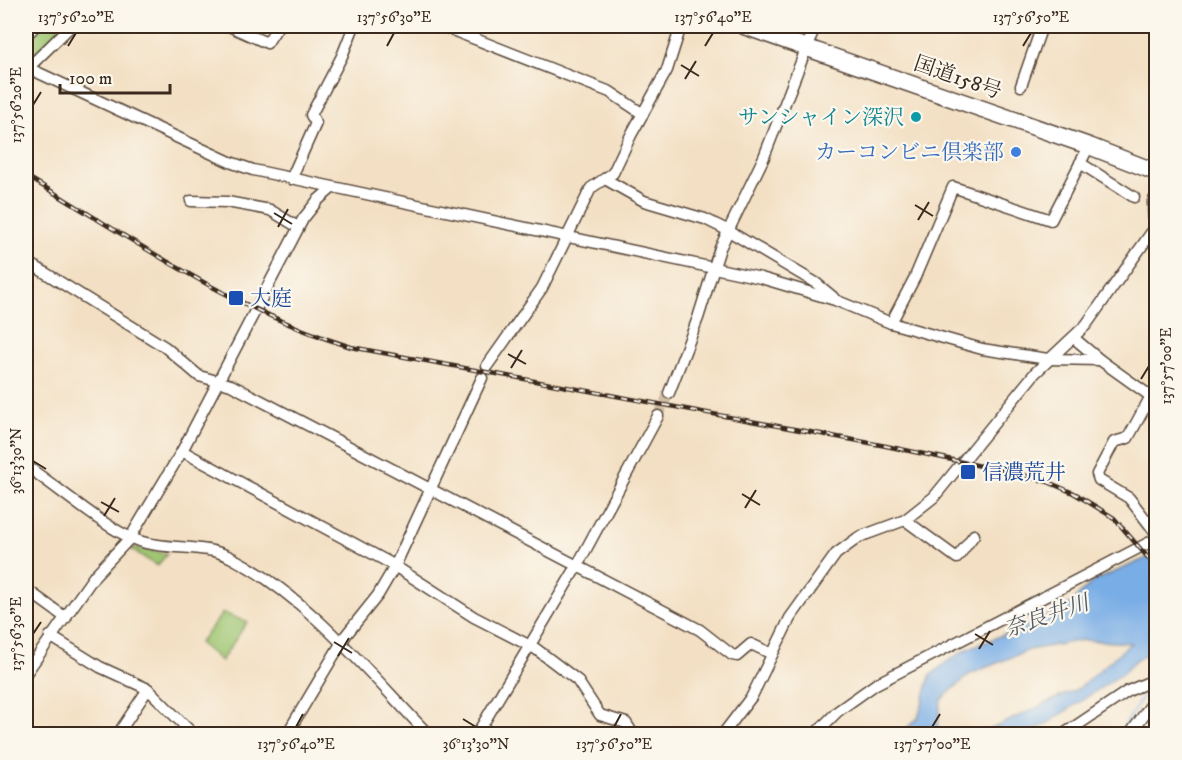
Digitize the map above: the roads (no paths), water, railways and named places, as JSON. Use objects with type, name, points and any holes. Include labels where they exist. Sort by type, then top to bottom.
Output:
[{"type":"highway","points":[[26,31],[31,26]]},
{"type":"highway","name":"国道158号","points":[[744,26],[810,37],[1156,172]]},
{"type":"highway","name":"国道158号","points":[[776,26],[1087,136],[1156,164]]},
{"type":"street","points":[[71,26],[26,68],[230,162],[332,188],[714,267],[835,300],[891,323],[982,349],[1048,359],[1100,360]]},
{"type":"street","points":[[229,26],[267,43],[273,38],[278,26]]},
{"type":"street","points":[[291,178],[316,123],[311,115],[342,56],[354,26]]},
{"type":"street","points":[[442,26],[610,92],[643,114]]},
{"type":"street","points":[[487,366],[542,288],[591,188],[613,173],[667,70],[681,26]]},
{"type":"street","points":[[1021,86],[1042,26]]},
{"type":"street","points":[[669,393],[698,318],[727,230],[764,157],[810,37]]},
{"type":"street","points":[[891,323],[915,277],[953,186],[1051,220],[1089,146]]},
{"type":"street","points":[[1080,163],[1134,197]]},
{"type":"street","points":[[605,179],[644,201],[705,219],[727,230],[816,283],[835,300]]},
{"type":"street","points":[[26,674],[50,636],[66,618],[95,575],[130,538],[182,451],[298,227],[318,200],[332,188]]},
{"type":"street","points":[[723,735],[752,696],[790,618],[836,554],[858,537],[905,520],[934,497],[1048,359],[1075,339],[1154,229],[1153,202],[1156,196]]},
{"type":"street","points":[[191,201],[227,202],[270,210],[298,227]]},
{"type":"street","points":[[26,261],[165,347],[199,376],[231,385],[700,630],[732,655],[737,656],[751,644],[772,654]]},
{"type":"street","points":[[1075,339],[1100,360],[1154,398],[1128,438],[1114,442],[1097,474],[1099,480],[1129,498],[1156,533]]},
{"type":"street","points":[[287,735],[342,644],[395,566],[482,378]]},
{"type":"street","points":[[477,735],[577,566],[658,416]]},
{"type":"street","points":[[182,451],[395,566],[474,617],[531,647],[578,680],[600,715],[626,723],[633,735]]},
{"type":"street","points":[[26,466],[130,538],[155,545],[220,552],[233,558],[286,594],[342,644],[428,735]]},
{"type":"street","points":[[905,520],[957,558],[974,535]]},
{"type":"street","points":[[815,735],[838,711],[876,684],[1156,539]]},
{"type":"street","points":[[26,589],[66,618]]},
{"type":"street","points":[[50,636],[100,667],[148,689],[193,735]]},
{"type":"street","points":[[1064,735],[1141,683],[1156,679]]},
{"type":"street","points":[[118,735],[148,689]]},
{"type":"street","points":[[1130,735],[1156,698]]},
{"type":"water","points":[[1156,554],[1156,650],[1136,660],[1123,673],[1045,725],[1025,734],[980,734],[1079,688],[1131,643],[1083,640],[1029,650],[970,674],[941,700],[937,734],[900,734],[918,718],[930,676],[945,663],[967,649],[1039,621],[1071,603],[1092,582]]},
{"type":"waterway","points":[[1119,734],[1147,690]]},
{"type":"tunnel","points":[[658,416],[669,393]]},
{"type":"railway","points":[[26,176],[144,248],[224,293],[308,332],[351,347],[886,446],[1019,474],[1048,482],[1078,495]]},
{"type":"railway","points":[[1072,492],[1114,518],[1156,567]]},
{"type":"place","name":"サンシャイン深沢","points":[[916,117]]},
{"type":"place","name":"カーコンビニ倶楽部","points":[[1016,152]]},
{"type":"place","name":"大庭","points":[[236,298]]},
{"type":"place","name":"信濃荒井","points":[[968,472]]},
{"type":"water label","name":"奈良井川","points":[[1046,615]]}]
